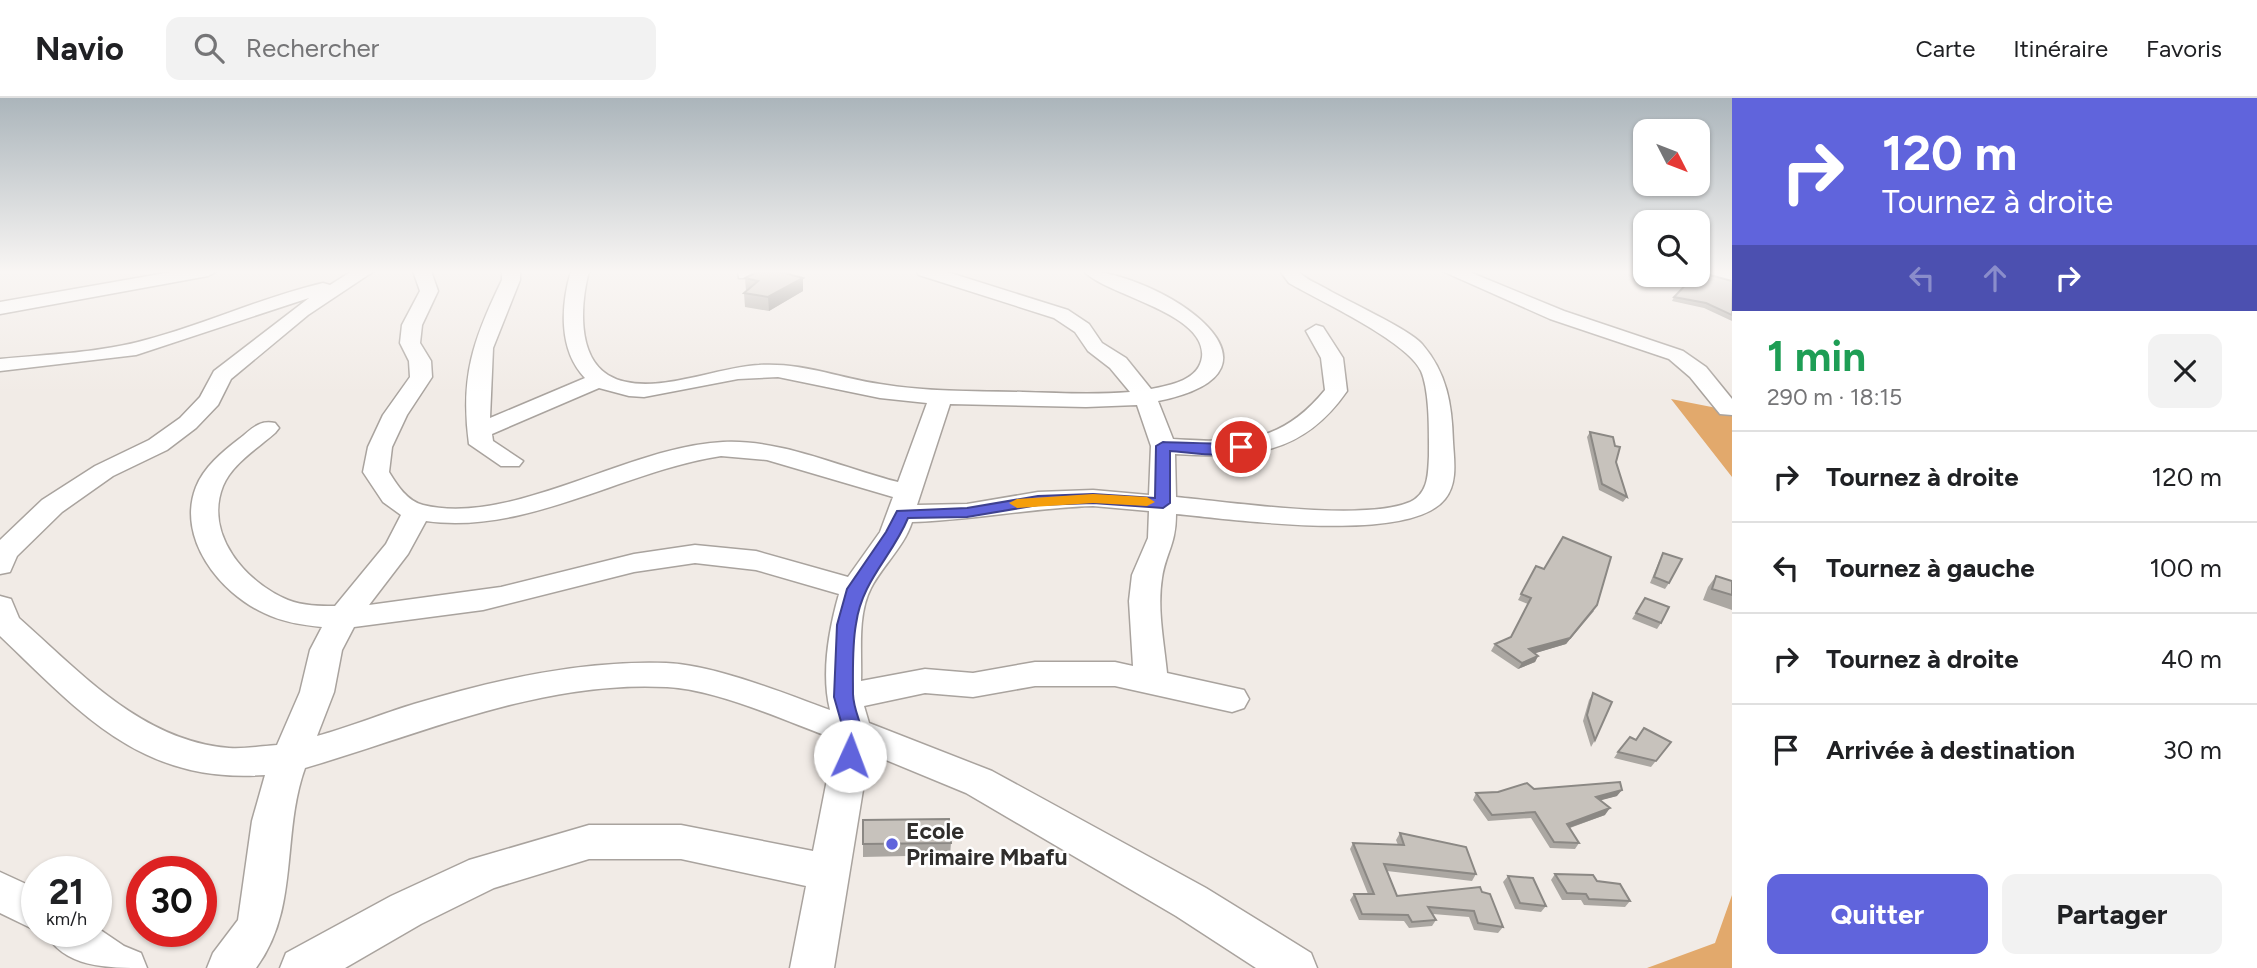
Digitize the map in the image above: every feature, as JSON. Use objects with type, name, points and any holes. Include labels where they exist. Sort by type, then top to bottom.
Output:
[{"type":"street","points":[[0,365],[118,353],[196,331],[245,312]]},
{"type":"street","points":[[1,557],[52,506],[104,471],[158,445],[188,423],[210,400],[222,376],[300,312]]},
{"type":"street","points":[[419,312],[412,325],[410,343],[420,361],[421,377],[395,415],[380,447],[376,472],[394,499],[416,512],[457,516],[492,512],[672,458],[719,449],[755,450],[799,460],[839,474],[904,503],[967,512],[1038,500],[1093,498],[1291,516],[1355,517],[1401,514],[1423,506],[1435,495],[1441,478],[1438,394],[1432,371],[1412,345],[1353,312]]},
{"type":"street","points":[[497,312],[486,335],[479,388],[479,430],[481,443],[510,461]]},
{"type":"street","points":[[575,312],[574,325],[585,366],[600,379],[616,386],[639,389],[669,388],[746,372],[786,371],[880,391],[941,396],[1086,400],[1146,396],[1187,387],[1208,373],[1216,356],[1213,340],[1192,321],[1173,312]]},
{"type":"street","points":[[1053,312],[1083,328],[1095,347],[1118,363],[1146,396],[1163,446],[1162,538],[1147,575],[1144,601],[1151,682]]},
{"type":"street","points":[[1549,312],[1676,355],[1698,372],[1728,409]]},
{"type":"street","points":[[1163,446],[1220,449],[1262,445],[1287,438],[1304,428],[1336,391],[1336,369],[1330,348],[1316,331]]},
{"type":"street","points":[[479,430],[545,405],[600,379]]},
{"type":"street","points":[[812,968],[855,732],[844,697],[846,625],[855,589],[894,533],[930,435],[941,396]]},
{"type":"street","points":[[267,428],[224,466],[208,489],[205,524],[222,567],[251,594],[293,613],[342,618],[429,609],[536,589],[648,559],[698,554],[745,559],[855,589]]},
{"type":"street","points":[[229,968],[258,925],[267,883],[273,809],[287,759],[317,691],[327,647],[342,618],[391,561],[409,531],[416,512]]},
{"type":"street","points":[[0,606],[5,623],[104,715],[168,750],[230,763],[287,759],[344,743],[418,716],[502,694],[608,678],[668,675],[736,690],[855,732],[979,782],[1191,902],[1295,968]]},
{"type":"street","points":[[844,697],[925,681],[973,685],[1035,674],[1115,674],[1232,699]]},
{"type":"street","points":[[302,968],[406,910],[484,873],[589,842],[681,842],[828,872]]},
{"type":"street","points":[[0,891],[21,902]]},
{"type":"street","points":[[88,947],[108,961],[125,968]]},
{"type":"shaded area","points":[[1671,399],[1732,411],[1732,477]]},
{"type":"shaded area","points":[[1732,895],[1732,968],[1647,968],[1715,943]]},
{"type":"building","points":[[1590,432],[1613,437],[1615,446],[1620,447],[1616,462],[1627,497],[1602,484]]},
{"type":"building","points":[[1563,537],[1611,557],[1597,605],[1570,638],[1529,649],[1538,656],[1522,663],[1495,644],[1511,637],[1531,598],[1521,594],[1536,566],[1544,569]]},
{"type":"building","points":[[1663,553],[1682,559],[1669,583],[1654,577]]},
{"type":"building","points":[[1716,576],[1732,581],[1732,595],[1712,589]]},
{"type":"building","points":[[1645,598],[1669,607],[1661,623],[1636,613]]},
{"type":"building","points":[[1593,693],[1612,702],[1595,740],[1587,715]]},
{"type":"building","points":[[1644,728],[1671,742],[1656,761],[1618,752],[1630,737],[1636,740]]},
{"type":"building","points":[[1620,782],[1622,790],[1596,797],[1610,808],[1567,824],[1579,843],[1554,842],[1535,812],[1492,815],[1476,793],[1498,792],[1527,783],[1534,789]]},
{"type":"building","points":[[949,819],[951,843],[863,844],[863,820]]},
{"type":"building","points":[[1400,833],[1466,847],[1476,874],[1384,864],[1397,896],[1480,887],[1482,892],[1490,894],[1503,927],[1478,923],[1474,911],[1428,907],[1436,920],[1412,922],[1408,915],[1362,914],[1354,894],[1374,894],[1353,843],[1404,845]]},
{"type":"building","points":[[1555,874],[1593,875],[1597,881],[1620,884],[1630,901],[1589,899],[1586,894],[1567,893]]},
{"type":"building","points":[[1508,876],[1533,878],[1546,906],[1520,903]]},
{"type":"slow traffic","points":[[1017,503],[1093,498],[1147,502]]},
{"type":"place","name":"Ecole Primaire Mbafu","points":[[892,844]]},
{"type":"route","points":[[850,756],[855,732],[844,697],[846,625],[855,589],[894,533],[902,514],[967,512],[1038,500],[1093,498],[1163,503],[1163,446],[1220,449],[1241,447]]}]
